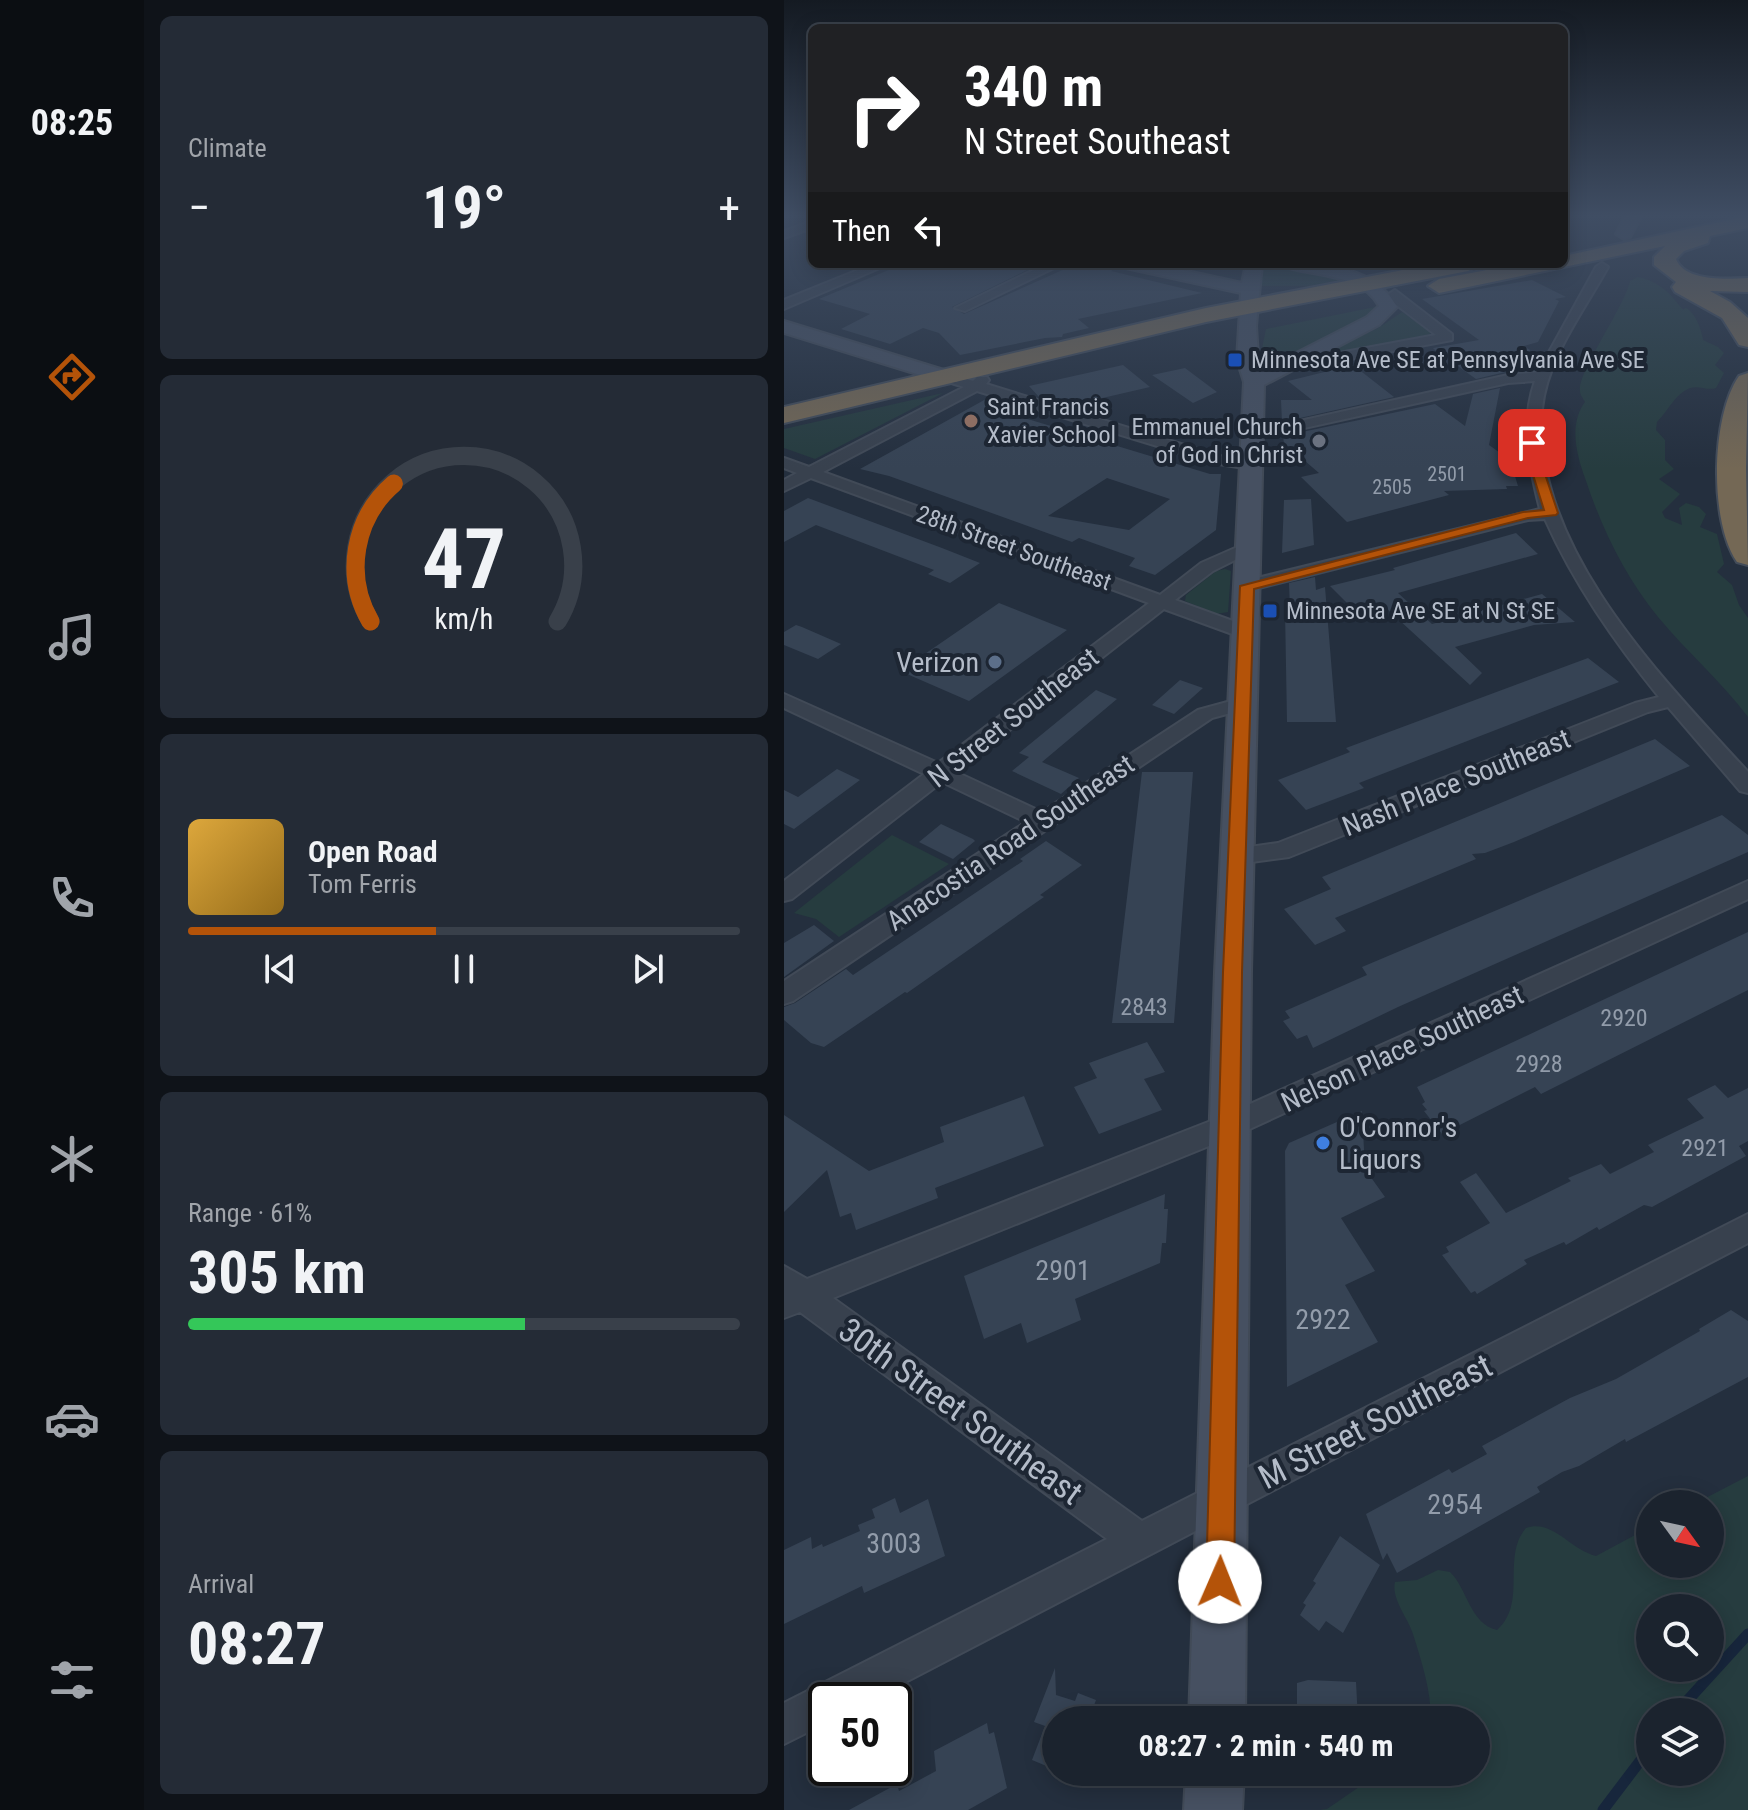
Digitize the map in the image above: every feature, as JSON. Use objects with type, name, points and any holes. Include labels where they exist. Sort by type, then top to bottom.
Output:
[{"type":"highway","points":[[784,415],[1249,306],[1312,299]]},
{"type":"highway","points":[[1702,299],[1720,307],[1740,322],[1748,340]]},
{"type":"highway","points":[[950,378],[980,382],[1249,306]]},
{"type":"highway","points":[[1748,348],[1747,383],[1729,462],[1738,525],[1748,555]]},
{"type":"main road","points":[[1231,299],[1249,306]]},
{"type":"main road","points":[[1217,1706],[1237,856],[1254,382],[1247,367],[1250,299]]},
{"type":"main road","points":[[1254,382],[1378,318],[1388,307],[1385,299]]},
{"type":"main road","points":[[784,327],[950,378]]},
{"type":"main road","points":[[1213,1810],[1214,1786]]},
{"type":"street","points":[[961,308],[979,299]]},
{"type":"street","points":[[1275,369],[1447,337],[1397,299]]},
{"type":"street","points":[[1584,299],[1543,376],[1535,410],[1532,443],[1535,462],[1552,513],[1572,557],[1599,604],[1634,655],[1748,786]]},
{"type":"street","points":[[1252,432],[1277,430],[1514,378],[1543,376]]},
{"type":"street","points":[[784,486],[980,382],[1218,460],[1250,464]]},
{"type":"street","name":"28th Street Southeast","points":[[784,463],[1245,632]]},
{"type":"street","points":[[1247,586],[1528,515],[1552,513]]},
{"type":"street","name":"N Street Southeast","points":[[784,893],[1214,562],[1248,549]]},
{"type":"street","points":[[784,700],[1041,820]]},
{"type":"street","name":"Nash Place Southeast","points":[[1237,856],[1281,851],[1642,707],[1673,700]]},
{"type":"street","name":"Anacostia Road Southeast","points":[[784,994],[1041,820],[1205,714],[1242,704]]},
{"type":"street","name":"Nelson Place Southeast","points":[[790,1293],[1231,1125],[1748,889]]},
{"type":"street","name":"M Street Southeast","points":[[865,1682],[1748,1228]]},
{"type":"street","name":"30th Street Southeast","points":[[790,1293],[1139,1541]]},
{"type":"street","name":"M Street Southeast","points":[[784,1724],[808,1711]]},
{"type":"green space","points":[[1623,299],[1673,299],[1695,317],[1703,340],[1724,353],[1715,365],[1724,373],[1716,388],[1693,387],[1685,391],[1657,422],[1656,430],[1665,440],[1665,460],[1674,469],[1659,479],[1680,494],[1662,512],[1665,518],[1682,525],[1679,508],[1686,503],[1699,507],[1706,514],[1700,527],[1717,534],[1724,564],[1717,572],[1732,585],[1739,605],[1748,618],[1748,717],[1658,617],[1635,585],[1607,533],[1579,459],[1577,419],[1585,402],[1580,392],[1581,382]]},
{"type":"green space","points":[[1381,308],[1374,317],[1292,356],[1258,367],[1266,329]]},
{"type":"green space","points":[[1402,312],[1431,332],[1428,336],[1320,356],[1380,327]]},
{"type":"green space","points":[[943,393],[815,459],[784,448],[784,429]]},
{"type":"green space","points":[[1216,571],[1231,571],[1228,612],[1216,614],[1185,601],[1186,595]]},
{"type":"green space","points":[[892,835],[949,864],[839,937],[816,919],[794,913]]},
{"type":"green space","points":[[1748,1476],[1748,1810],[1320,1810],[1327,1809],[1361,1786],[1490,1786],[1490,1706],[1430,1706],[1423,1666],[1413,1634],[1395,1595],[1395,1582],[1417,1580],[1438,1570],[1450,1572],[1481,1621],[1497,1630],[1511,1607],[1515,1552],[1526,1528],[1536,1526],[1553,1531],[1596,1556],[1636,1535],[1636,1578],[1724,1578],[1724,1490],[1721,1490]]},
{"type":"building","points":[[821,299],[967,299],[952,307],[964,314],[997,299],[1171,299],[1078,319],[1089,328],[1063,334],[1062,337],[960,355],[939,333],[923,328],[890,344],[841,329],[870,314]]},
{"type":"building","points":[[1423,299],[1559,301],[1538,342],[1524,346],[1530,350],[1518,369],[1476,379],[1433,348],[1479,340]]},
{"type":"building","points":[[1123,365],[1150,387],[1068,406],[1039,397],[1029,386]]},
{"type":"building","points":[[1353,365],[1394,397],[1282,422],[1281,400],[1312,400],[1288,381]]},
{"type":"building","points":[[1185,368],[1217,392],[1193,403],[1152,375]]},
{"type":"building","points":[[1500,388],[1489,445],[1510,460],[1518,486],[1506,486],[1507,489],[1444,491],[1449,495],[1347,522],[1301,477],[1319,473],[1284,443],[1283,436],[1435,404],[1465,426],[1473,394]]},
{"type":"building","points":[[986,399],[1033,414],[1021,417],[1210,474],[1221,474],[1216,530],[1155,575],[1129,566],[1135,558],[1079,538],[1072,542],[889,476],[860,469]],"holes":[[[1107,478],[1170,499],[1129,530],[1048,516]]]},
{"type":"building","points":[[808,498],[980,563],[950,583],[928,574],[934,570],[816,525],[784,542],[784,511]]},
{"type":"building","points":[[1311,499],[1314,545],[1282,553],[1284,500]]},
{"type":"building","points":[[1516,533],[1538,554],[1398,593],[1432,624],[1542,594],[1575,622],[1534,625],[1455,647],[1482,673],[1470,685],[1386,608],[1360,616],[1330,586],[1395,570],[1393,568]]},
{"type":"building","points":[[1315,577],[1316,590],[1325,587],[1336,722],[1287,722],[1285,610],[1290,610],[1289,583]]},
{"type":"building","points":[[999,603],[1067,630],[969,701],[900,671]]},
{"type":"building","points":[[796,625],[841,644],[818,659],[784,645],[784,632]]},
{"type":"building","points":[[1588,658],[1619,682],[1359,783],[1364,788],[1306,810],[1278,780],[1350,752],[1346,748]]},
{"type":"building","points":[[1180,680],[1203,688],[1174,714],[1152,705]]},
{"type":"building","points":[[1096,690],[1117,699],[1042,762],[1079,778],[1061,794],[1012,771],[1029,757],[1019,753]]},
{"type":"building","points":[[1655,739],[1690,766],[1514,842],[1485,853],[1472,854],[1476,859],[1335,918],[1346,931],[1315,945],[1284,909],[1331,889],[1322,877]]},
{"type":"building","points":[[837,769],[860,780],[794,829],[784,824],[784,790],[798,797]]},
{"type":"building","points":[[1142,772],[1193,772],[1174,1023],[1112,1023]]},
{"type":"building","points":[[1722,815],[1748,835],[1748,852],[1398,1007],[1313,1048],[1307,1035],[1297,1039],[1283,1021],[1290,1018],[1285,1011],[1367,975],[1362,967]]},
{"type":"building","points":[[941,824],[975,841],[953,859],[919,842]]},
{"type":"building","points":[[1046,841],[1082,865],[1040,895],[1044,897],[907,993],[824,1047],[811,1043],[784,1020],[784,1007],[846,969],[853,975],[1023,861],[1020,859]]},
{"type":"building","points":[[814,925],[834,941],[784,977],[784,943]]},
{"type":"building","points":[[1748,932],[1748,990],[1541,1094],[1535,1087],[1442,1134],[1424,1111],[1427,1110],[1422,1104],[1425,1102],[1417,1087]]},
{"type":"building","points":[[1147,1042],[1165,1072],[1144,1079],[1162,1110],[1099,1134],[1074,1087],[1097,1078],[1089,1063]]},
{"type":"building","points":[[1715,1085],[1728,1098],[1748,1088],[1748,1141],[1739,1146],[1746,1156],[1652,1207],[1644,1205],[1599,1230],[1597,1227],[1566,1245],[1564,1242],[1524,1260],[1527,1264],[1477,1294],[1475,1291],[1471,1293],[1442,1255],[1449,1252],[1446,1247],[1490,1223],[1460,1182],[1476,1173],[1506,1213],[1571,1181],[1568,1178],[1601,1164],[1610,1174],[1654,1152],[1648,1145],[1704,1118],[1687,1099]]},
{"type":"building","points":[[1024,1096],[1044,1146],[935,1188],[938,1198],[856,1230],[851,1213],[840,1217],[827,1170],[784,1212],[784,1115],[869,1171],[944,1142],[940,1127]]},
{"type":"building","points":[[1362,1111],[1365,1169],[1385,1197],[1341,1218],[1375,1271],[1345,1285],[1378,1342],[1287,1387],[1285,1151],[1289,1143]]},
{"type":"building","points":[[1165,1194],[1164,1209],[1168,1209],[1166,1243],[1162,1243],[1160,1263],[1075,1299],[1081,1320],[1027,1343],[1021,1323],[984,1339],[964,1276]]},
{"type":"building","points":[[1731,1310],[1748,1321],[1748,1377],[1562,1472],[1537,1487],[1540,1492],[1397,1573],[1387,1553],[1383,1560],[1366,1514],[1449,1469],[1452,1473],[1487,1454],[1482,1446],[1570,1398],[1616,1379]]},
{"type":"building","points":[[895,1498],[900,1513],[928,1499],[945,1556],[864,1593],[862,1586],[784,1624],[784,1550],[811,1537],[812,1549],[822,1544],[823,1547],[860,1531],[858,1525],[875,1518],[872,1509]]},
{"type":"building","points":[[1340,1536],[1380,1565],[1343,1633],[1326,1621],[1319,1631],[1300,1615],[1306,1605],[1303,1603],[1316,1583],[1313,1581]]},
{"type":"building","points":[[1055,1668],[1056,1695],[1075,1701],[1078,1693],[1096,1700],[1094,1706],[1042,1706],[1042,1725],[1034,1722]]},
{"type":"building","points":[[1308,1680],[1356,1682],[1357,1706],[1297,1706],[1297,1683]]},
{"type":"building","points":[[987,1723],[989,1734],[994,1732],[1007,1788],[968,1810],[849,1810],[893,1786],[898,1786],[899,1791],[912,1786],[936,1771],[934,1751]]},
{"type":"building","points":[[1042,1734],[1042,1764],[1032,1760]]},
{"type":"waterway","points":[[1690,1698],[1748,1634]]},
{"type":"waterway","points":[[1603,1810],[1636,1766]]},
{"type":"place","name":"Minnesota Ave SE at Pennsylvania Ave SE","points":[[1235,360]]},
{"type":"place","name":"Saint Francis Xavier School","points":[[971,421]]},
{"type":"place","name":"Emmanuel Church of God in Christ","points":[[1319,441]]},
{"type":"place","name":"Minnesota Ave SE at N St SE","points":[[1270,611]]},
{"type":"place","name":"Verizon","points":[[995,662]]},
{"type":"place","name":"O'Connor's Liquors","points":[[1323,1143]]},
{"type":"route","points":[[1220,1582],[1233,972],[1247,586],[1528,515],[1552,513],[1538,475],[1532,443]]}]
